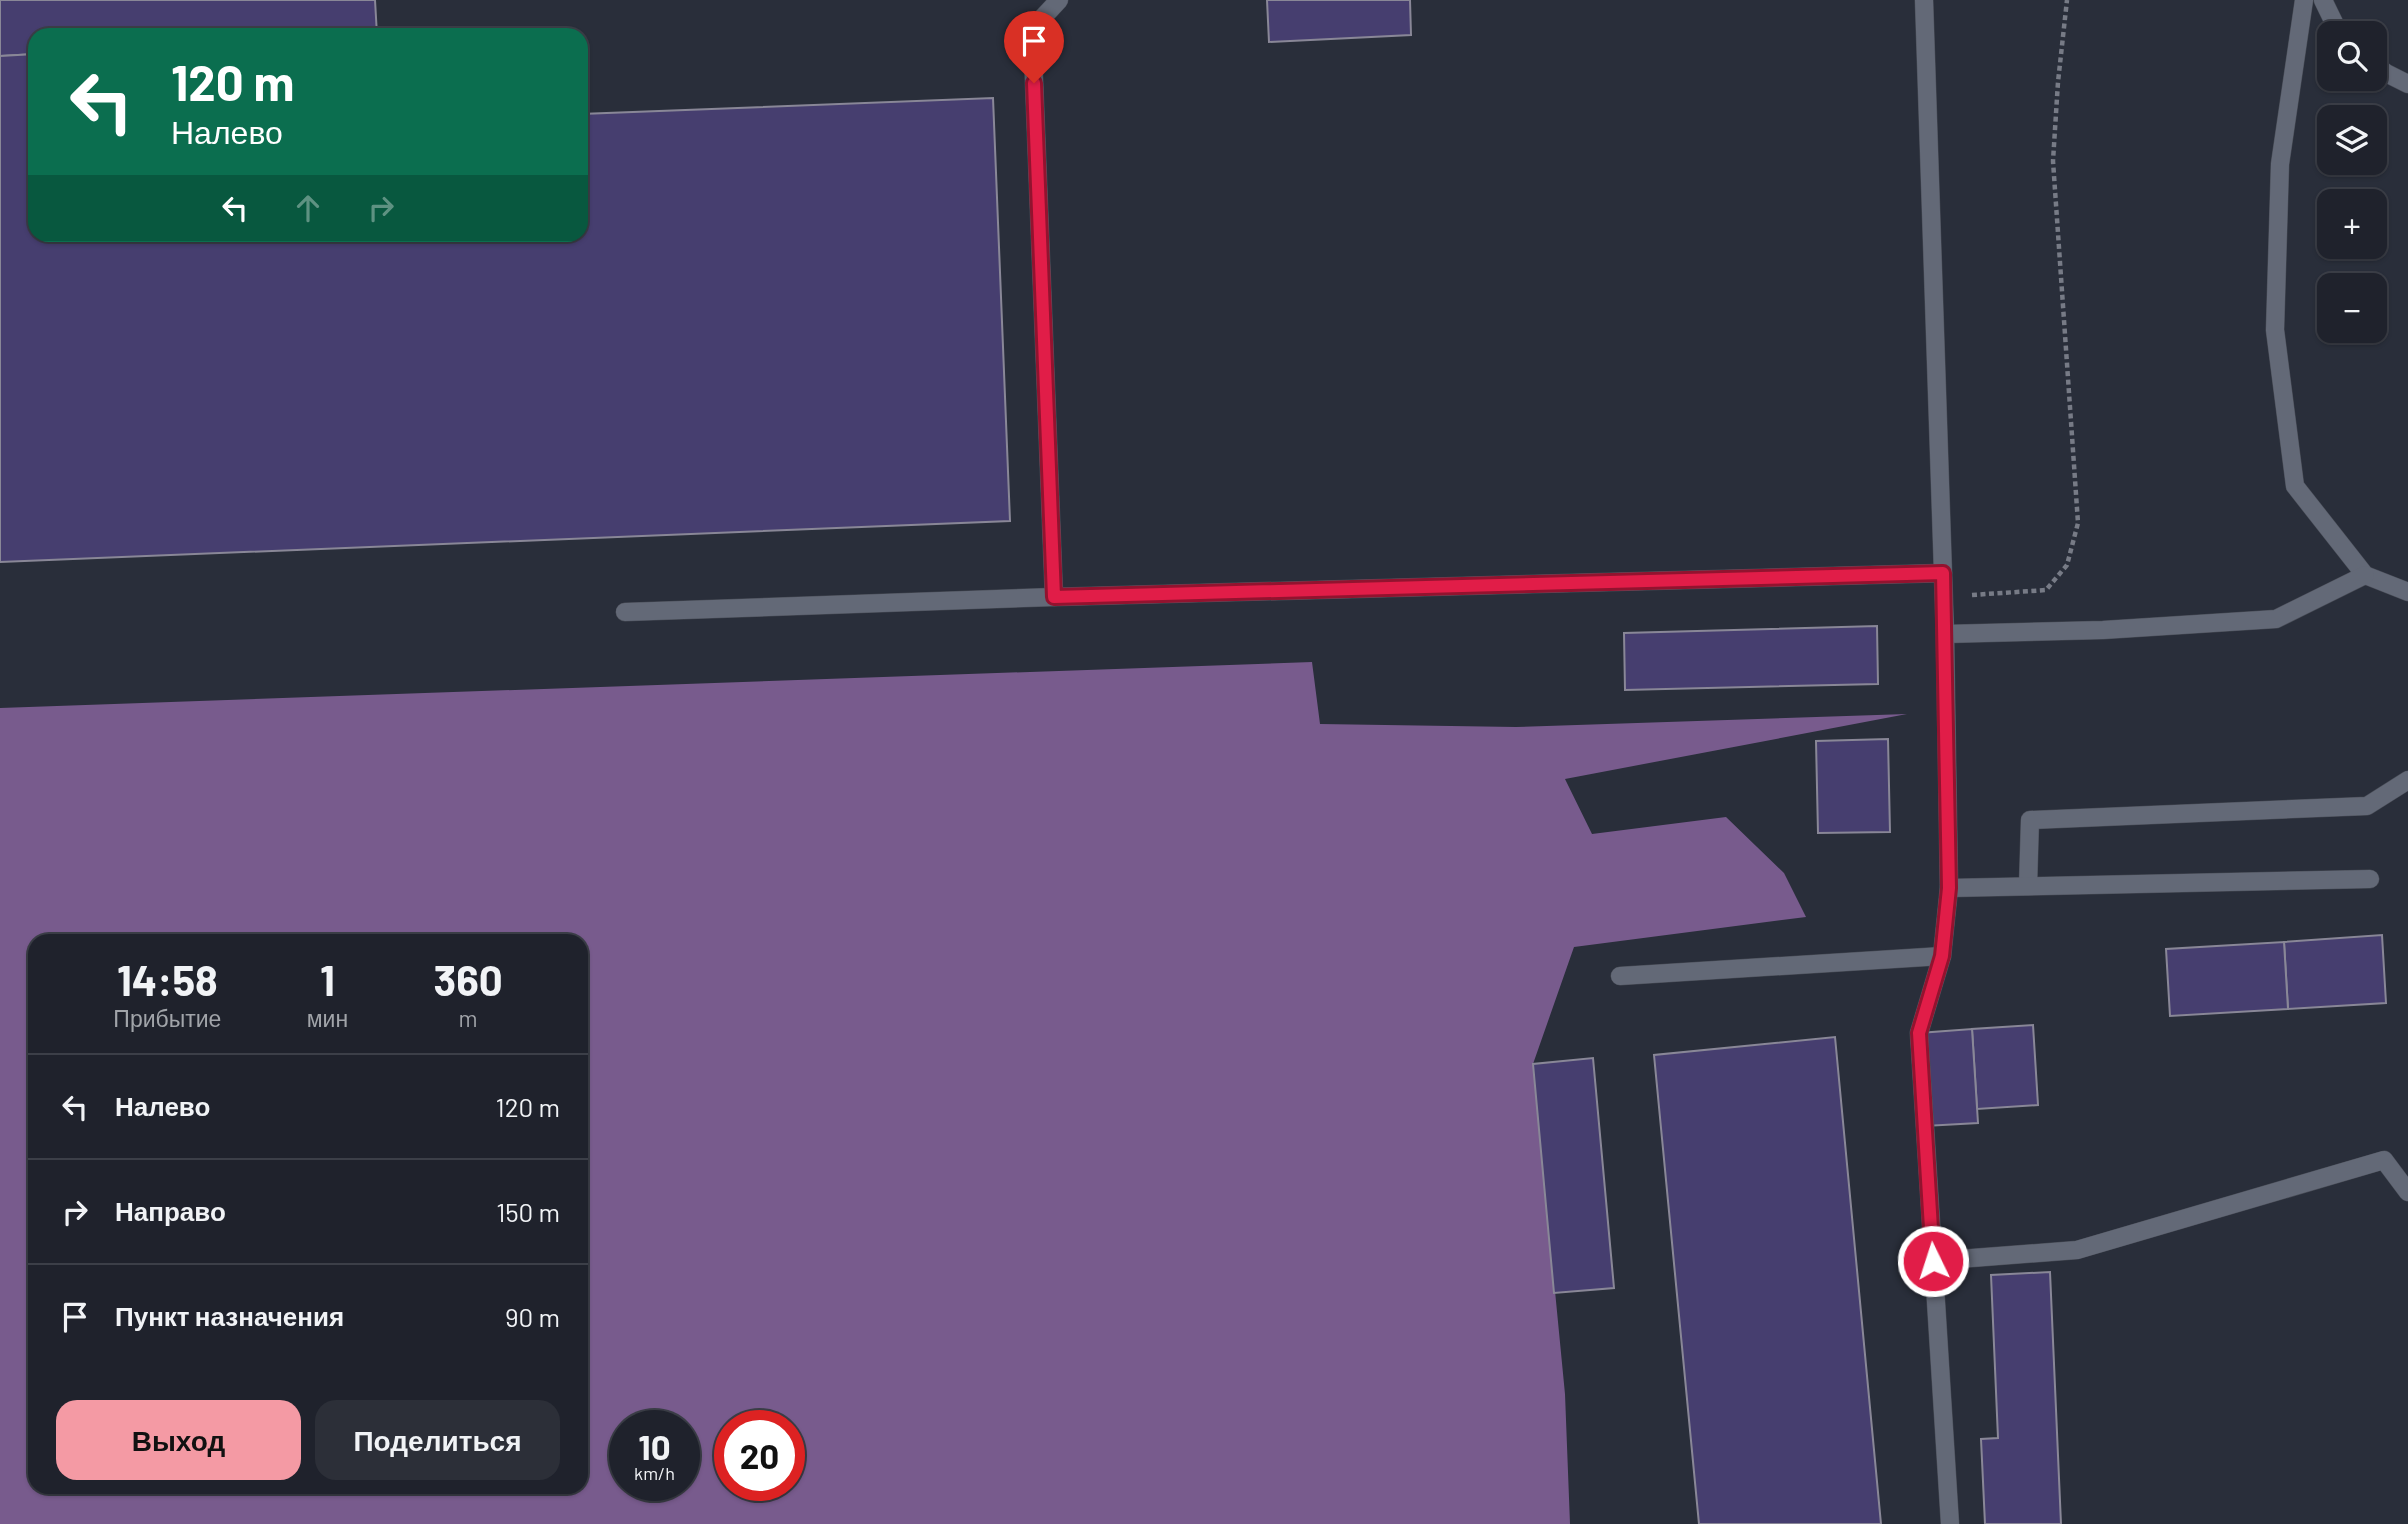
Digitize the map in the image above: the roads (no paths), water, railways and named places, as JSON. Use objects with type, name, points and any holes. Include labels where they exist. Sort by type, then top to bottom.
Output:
[{"type":"street","points":[[1054,597],[1032,29],[1059,0]]},
{"type":"street","points":[[1924,0],[1944,596],[1949,888],[1942,956],[1919,1033],[1950,1524]]},
{"type":"street","points":[[2304,0],[2280,164],[2275,330],[2295,486],[2365,575],[2408,592]]},
{"type":"street","points":[[2323,0],[2333,21]]},
{"type":"street","points":[[2387,74],[2408,84]]},
{"type":"street","points":[[625,612],[1054,597],[1943,573]]},
{"type":"street","points":[[1945,634],[2103,630],[2276,619],[2365,575]]},
{"type":"street","points":[[2028,886],[2030,820],[2367,806],[2408,780]]},
{"type":"street","points":[[1949,888],[2371,879]]},
{"type":"street","points":[[1620,976],[1942,956]]},
{"type":"street","points":[[1933,1261],[2077,1250],[2384,1160],[2408,1192]]}]
